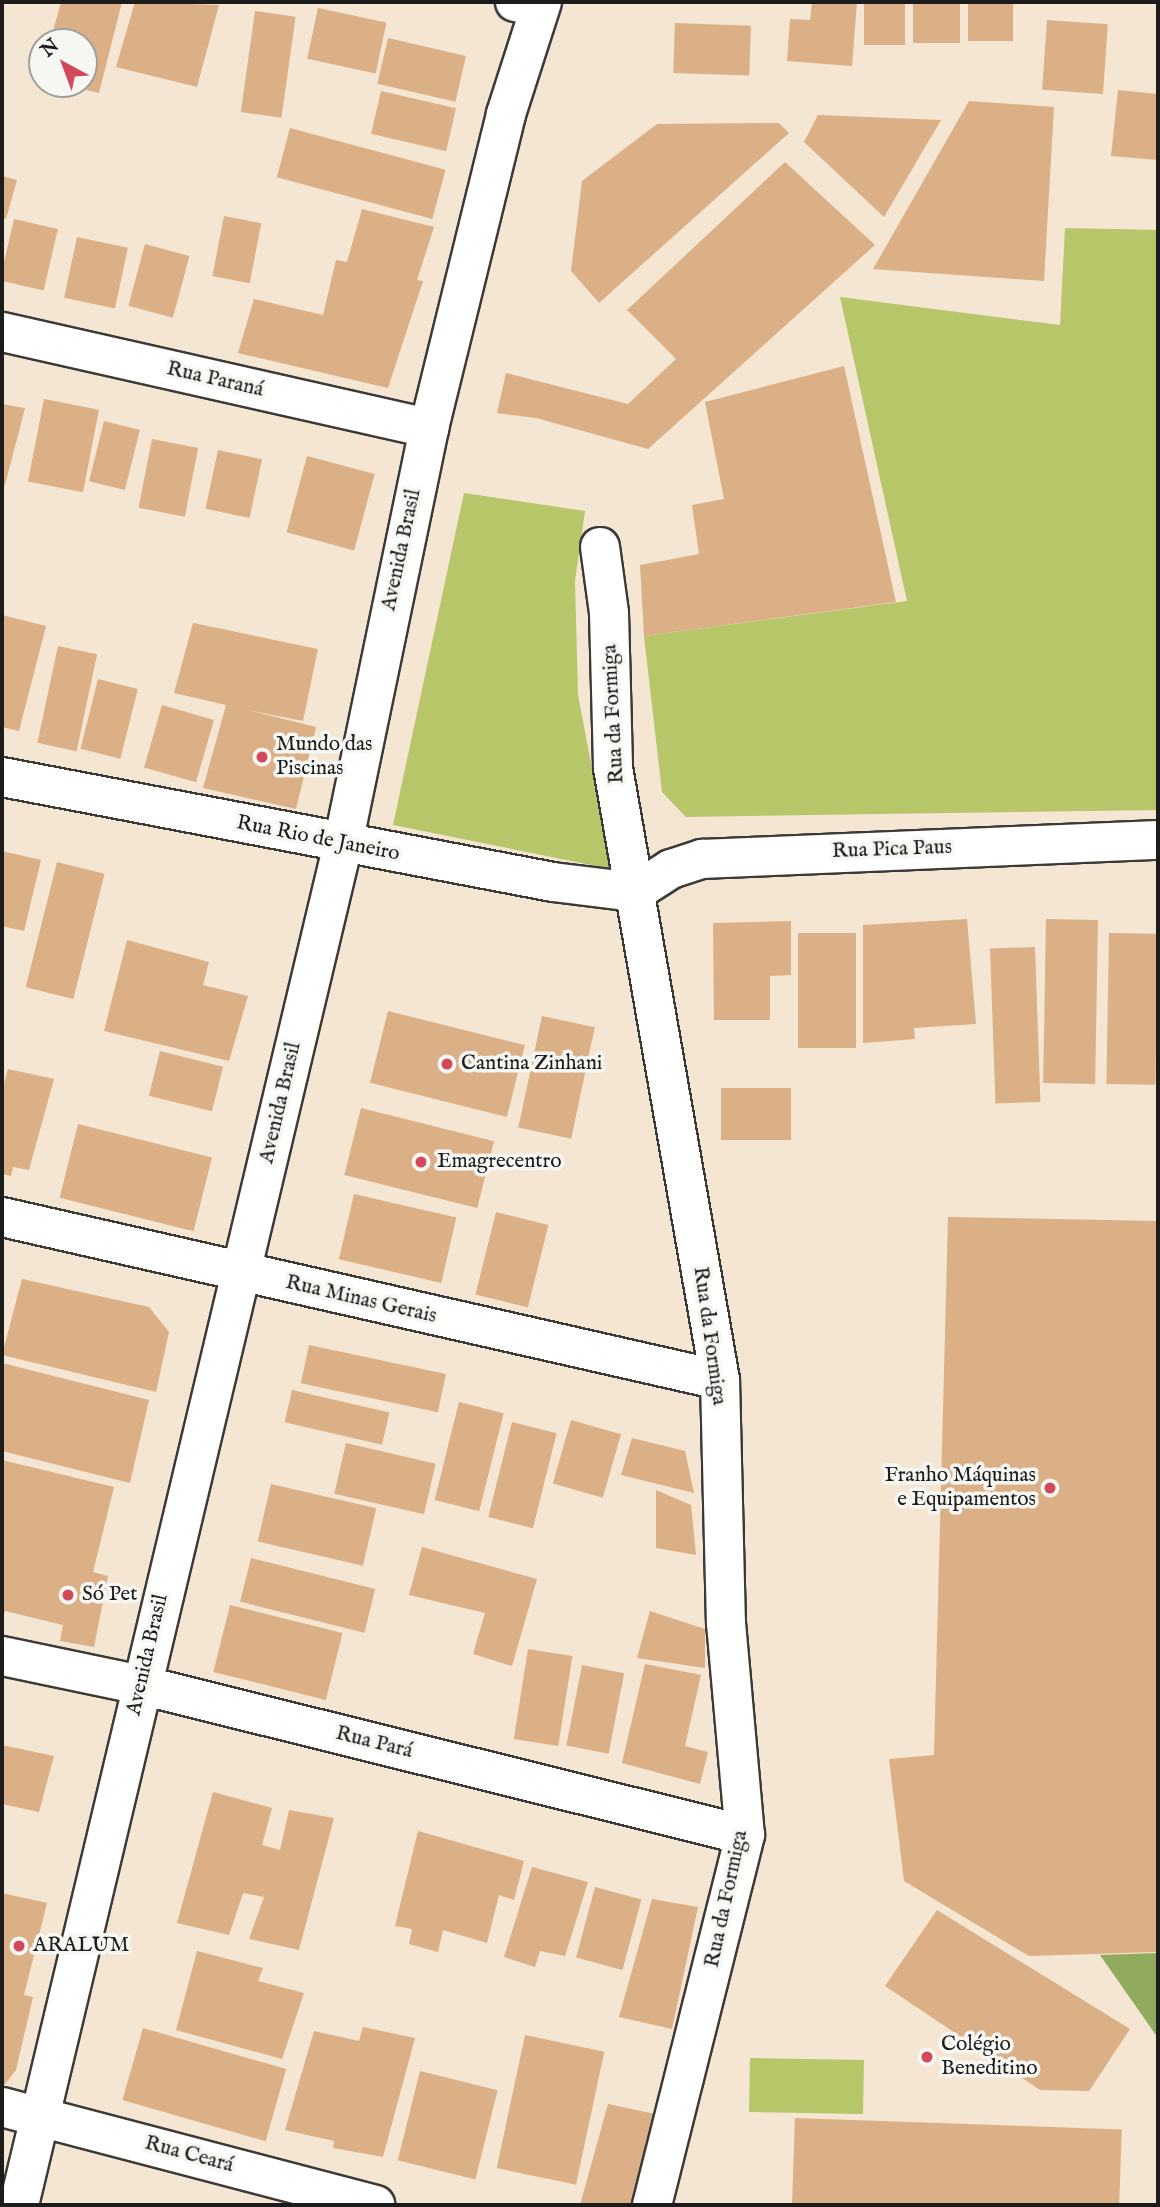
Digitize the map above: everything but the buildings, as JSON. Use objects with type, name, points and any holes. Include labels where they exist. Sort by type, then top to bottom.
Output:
[{"type":"street","name":"Avenida Brasil","points":[[19,2205],[343,844],[360,743],[429,428],[532,4]]},
{"type":"street","name":"Rua Paraná","points":[[2,332],[429,428]]},
{"type":"street","name":"Rua da Formiga","points":[[600,547],[609,613],[613,768],[720,1380],[726,1623],[745,1835],[652,2205]]},
{"type":"street","name":"Rua Rio de Janeiro","points":[[2,777],[343,844],[553,882],[635,892]]},
{"type":"street","name":"Rua Pica Paus","points":[[635,892],[671,869],[702,859],[1158,840]]},
{"type":"street","name":"Rua Minas Gerais","points":[[2,1217],[720,1380]]},
{"type":"street","name":"Rua Pará","points":[[2,1656],[141,1685],[745,1835]]},
{"type":"street","name":"Rua Ceará","points":[[2,2107],[41,2115],[375,2205]]},
{"type":"green space","points":[[1065,228],[1158,230],[1158,810],[686,817],[662,792],[644,636],[907,601],[840,297],[1060,325]]},
{"type":"green space","points":[[464,493],[585,511],[575,581],[578,695],[611,869],[393,825]]},
{"type":"green space","points":[[1158,1953],[1158,2038],[1100,1955]]},
{"type":"green space","points":[[750,2058],[864,2060],[863,2114],[749,2112]]},
{"type":"place","name":"Mundo das Piscinas","points":[[262,757]]},
{"type":"place","name":"Cantina Zinhani","points":[[447,1064]]},
{"type":"place","name":"Emagrecentro","points":[[421,1162]]},
{"type":"place","name":"Franho Máquinas e Equipamentos","points":[[1050,1488]]},
{"type":"place","name":"Só Pet","points":[[68,1595]]},
{"type":"place","name":"ARALUM","points":[[19,1946]]},
{"type":"place","name":"Colégio Beneditino","points":[[927,2057]]}]
